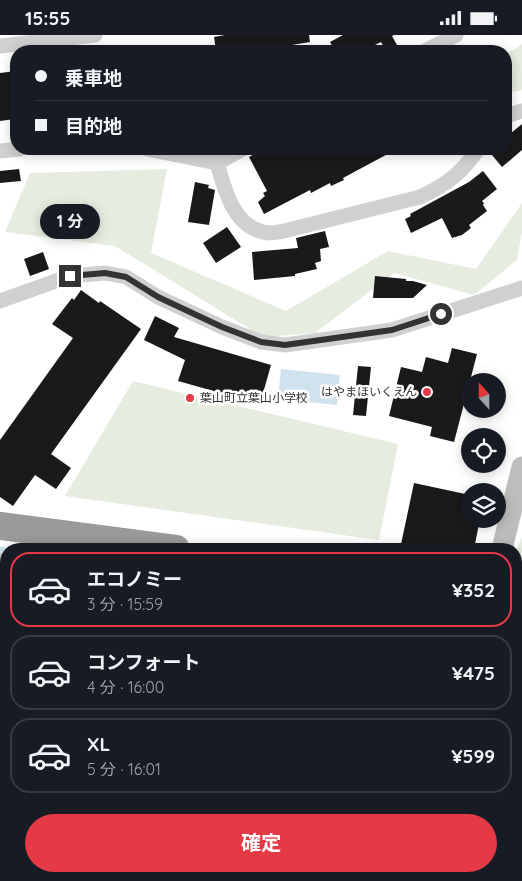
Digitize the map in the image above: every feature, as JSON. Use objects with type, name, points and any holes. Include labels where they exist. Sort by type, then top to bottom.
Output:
[{"type":"highway","points":[[0,526],[130,543]]},
{"type":"street","points":[[50,45],[95,35]]},
{"type":"street","points":[[437,45],[456,35]]},
{"type":"street","points":[[215,156],[229,199],[237,215],[249,226],[268,233],[284,231],[420,197],[439,189],[455,177],[473,155]]},
{"type":"street","points":[[0,301],[70,276],[105,273],[126,277],[158,297],[222,327],[261,342],[285,345],[392,330],[522,289]]},
{"type":"street","points":[[503,543],[522,467]]},
{"type":"shaded area","points":[[522,44],[522,90],[512,92],[512,50]]},
{"type":"shaded area","points":[[167,169],[151,253],[286,311],[388,251],[476,269],[522,203],[522,231],[517,260],[474,295],[394,273],[315,333],[263,337],[115,246],[5,232],[30,173]]},
{"type":"shaded area","points":[[133,381],[398,444],[379,540],[65,496]]},
{"type":"water","points":[[281,369],[340,375],[337,405],[278,399]]},
{"type":"building","points":[[225,35],[309,35],[310,42],[292,45],[215,45],[214,37]]},
{"type":"building","points":[[343,35],[394,35],[392,36],[397,45],[383,45],[381,42],[375,45],[332,45],[330,42]]},
{"type":"building","points":[[10,72],[10,120],[0,121],[0,73]]},
{"type":"building","points":[[522,124],[522,150],[502,167],[492,155],[512,155],[512,132]]},
{"type":"building","points":[[253,155],[386,155],[343,178],[344,180],[331,186],[330,183],[311,193],[310,190],[264,214],[258,202],[265,196],[263,193],[267,191],[249,157]]},
{"type":"building","points":[[19,169],[21,181],[0,183],[0,171]]},
{"type":"building","points":[[483,171],[497,189],[482,201],[487,211],[469,225],[471,228],[462,235],[452,238],[442,218],[411,233],[405,219],[411,216],[410,214],[469,182]]},
{"type":"building","points":[[195,182],[209,185],[208,188],[215,190],[209,225],[188,222]]},
{"type":"building","points":[[227,227],[241,247],[216,263],[203,243]]},
{"type":"building","points":[[325,231],[329,247],[320,249],[321,261],[315,263],[317,269],[295,274],[295,276],[254,280],[252,252],[298,248],[296,238]]},
{"type":"building","points":[[43,252],[49,269],[30,276],[24,259]]},
{"type":"building","points":[[375,276],[406,279],[406,281],[427,285],[413,298],[373,298]]},
{"type":"building","points":[[81,290],[141,329],[51,454],[71,468],[56,489],[35,475],[13,506],[0,497],[0,440],[73,338],[52,324],[72,298],[74,300]]},
{"type":"building","points":[[155,316],[179,328],[174,337],[271,365],[260,404],[178,381],[185,360],[144,340]]},
{"type":"building","points":[[452,348],[477,354],[472,373],[461,373],[461,415],[454,442],[430,436],[432,427],[389,416],[401,367],[422,372],[426,357],[448,363]]},
{"type":"building","points":[[358,366],[371,367],[366,416],[353,415]]},
{"type":"building","points":[[414,483],[461,493],[461,528],[478,528],[475,543],[401,543]]},
{"type":"place","name":"はやまほいくえん","points":[[427,392]]},
{"type":"place","name":"葉山町立葉山小学校","points":[[190,398]]},
{"type":"route","points":[[70,276],[105,273],[126,277],[158,297],[222,327],[261,342],[285,345],[392,330],[441,314]]}]
